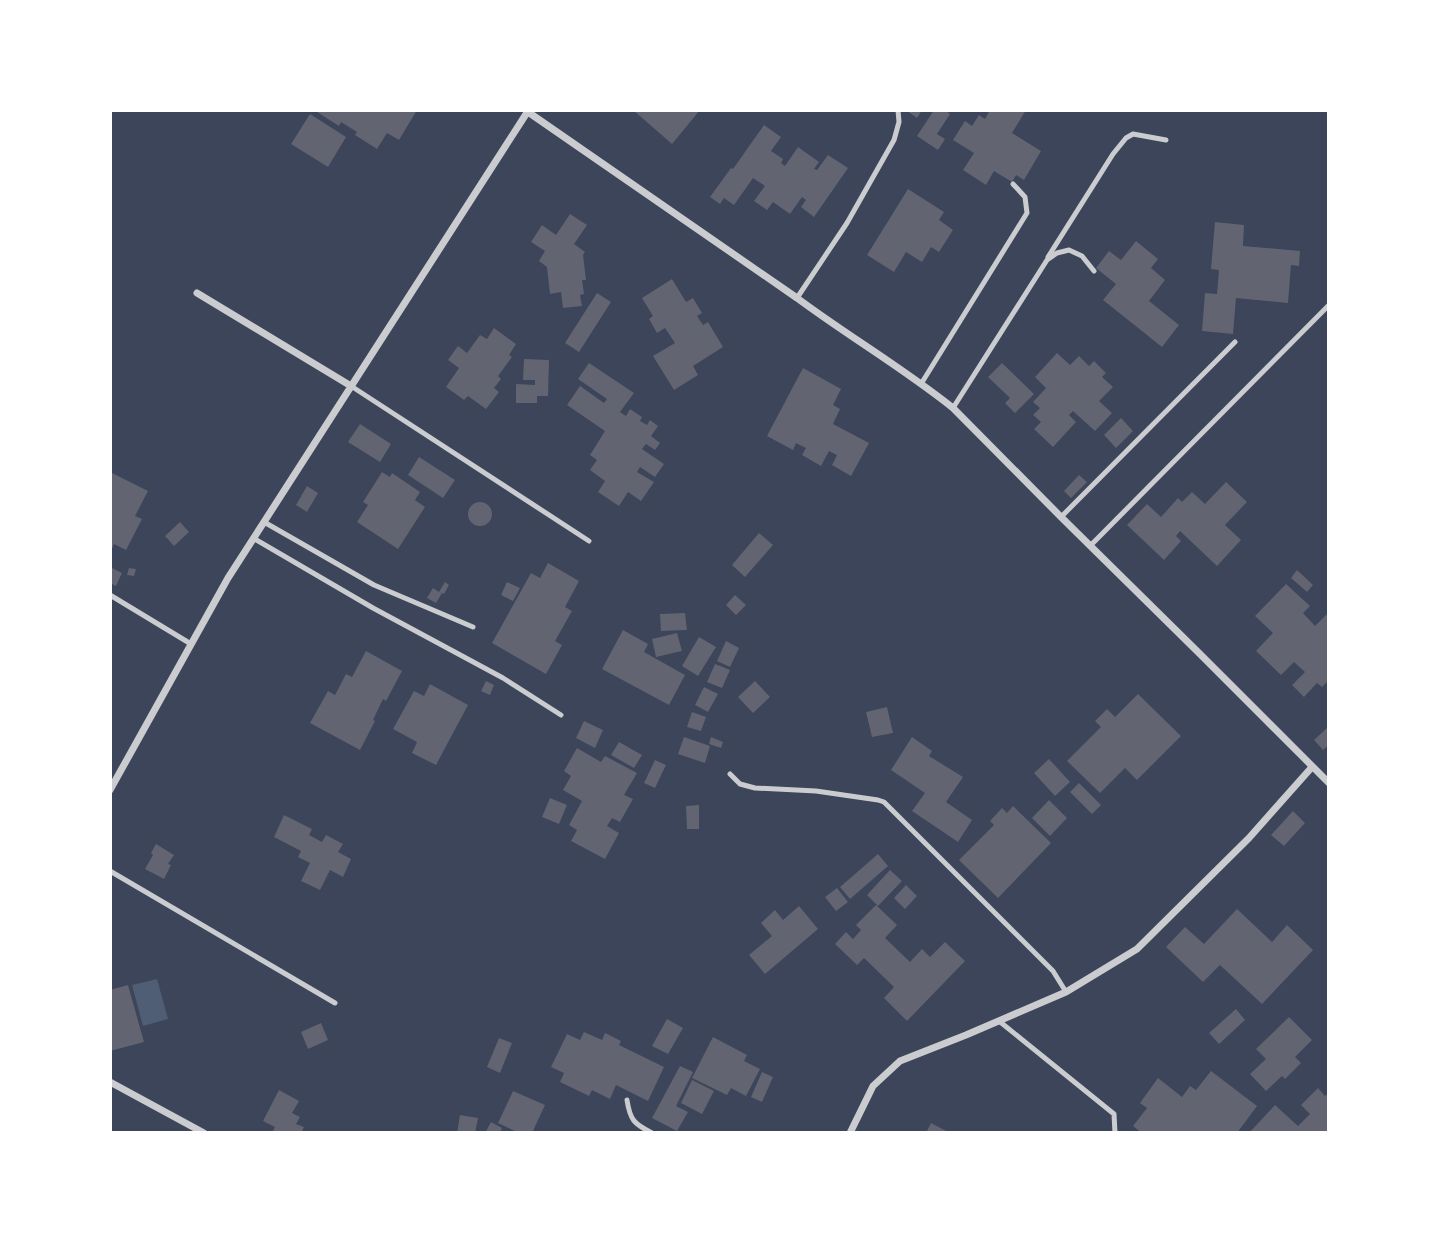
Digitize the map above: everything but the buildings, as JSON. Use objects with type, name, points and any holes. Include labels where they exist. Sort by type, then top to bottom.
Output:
[{"type":"street","points":[[110,790],[228,578],[528,111],[953,408],[1328,782]]},
{"type":"street","points":[[197,293],[351,386]]},
{"type":"street","points":[[850,1133],[873,1086],[900,1061],[1066,992],[1137,949],[1249,838],[1312,767]]},
{"type":"street","points":[[110,1082],[204,1133]]},
{"type":"lane","points":[[797,298],[847,223],[894,140],[899,122],[898,110]]},
{"type":"lane","points":[[953,408],[1126,138],[1133,134],[1166,140]]},
{"type":"lane","points":[[921,384],[1027,213],[1025,197],[1013,184]]},
{"type":"lane","points":[[1047,260],[1057,253],[1069,250],[1082,256],[1094,271]]},
{"type":"lane","points":[[1090,546],[1329,305]]},
{"type":"lane","points":[[1061,517],[1235,342]]},
{"type":"lane","points":[[351,386],[589,541]]},
{"type":"lane","points":[[264,522],[374,585],[473,627]]},
{"type":"lane","points":[[253,538],[373,608],[503,678],[561,715]]},
{"type":"lane","points":[[110,595],[191,644]]},
{"type":"lane","points":[[730,774],[740,784],[755,788],[817,791],[884,802],[1053,971],[1066,992]]},
{"type":"lane","points":[[110,872],[335,1003]]},
{"type":"lane","points":[[999,1021],[1114,1114],[1115,1133]]},
{"type":"lane","points":[[627,1100],[629,1113],[635,1123],[652,1133]]},
{"type":"shaded area","points":[[110,110],[1329,110],[1329,1133],[110,1133]]},
{"type":"shaded area","points":[[157,979],[168,1019],[143,1026],[132,985]]}]
